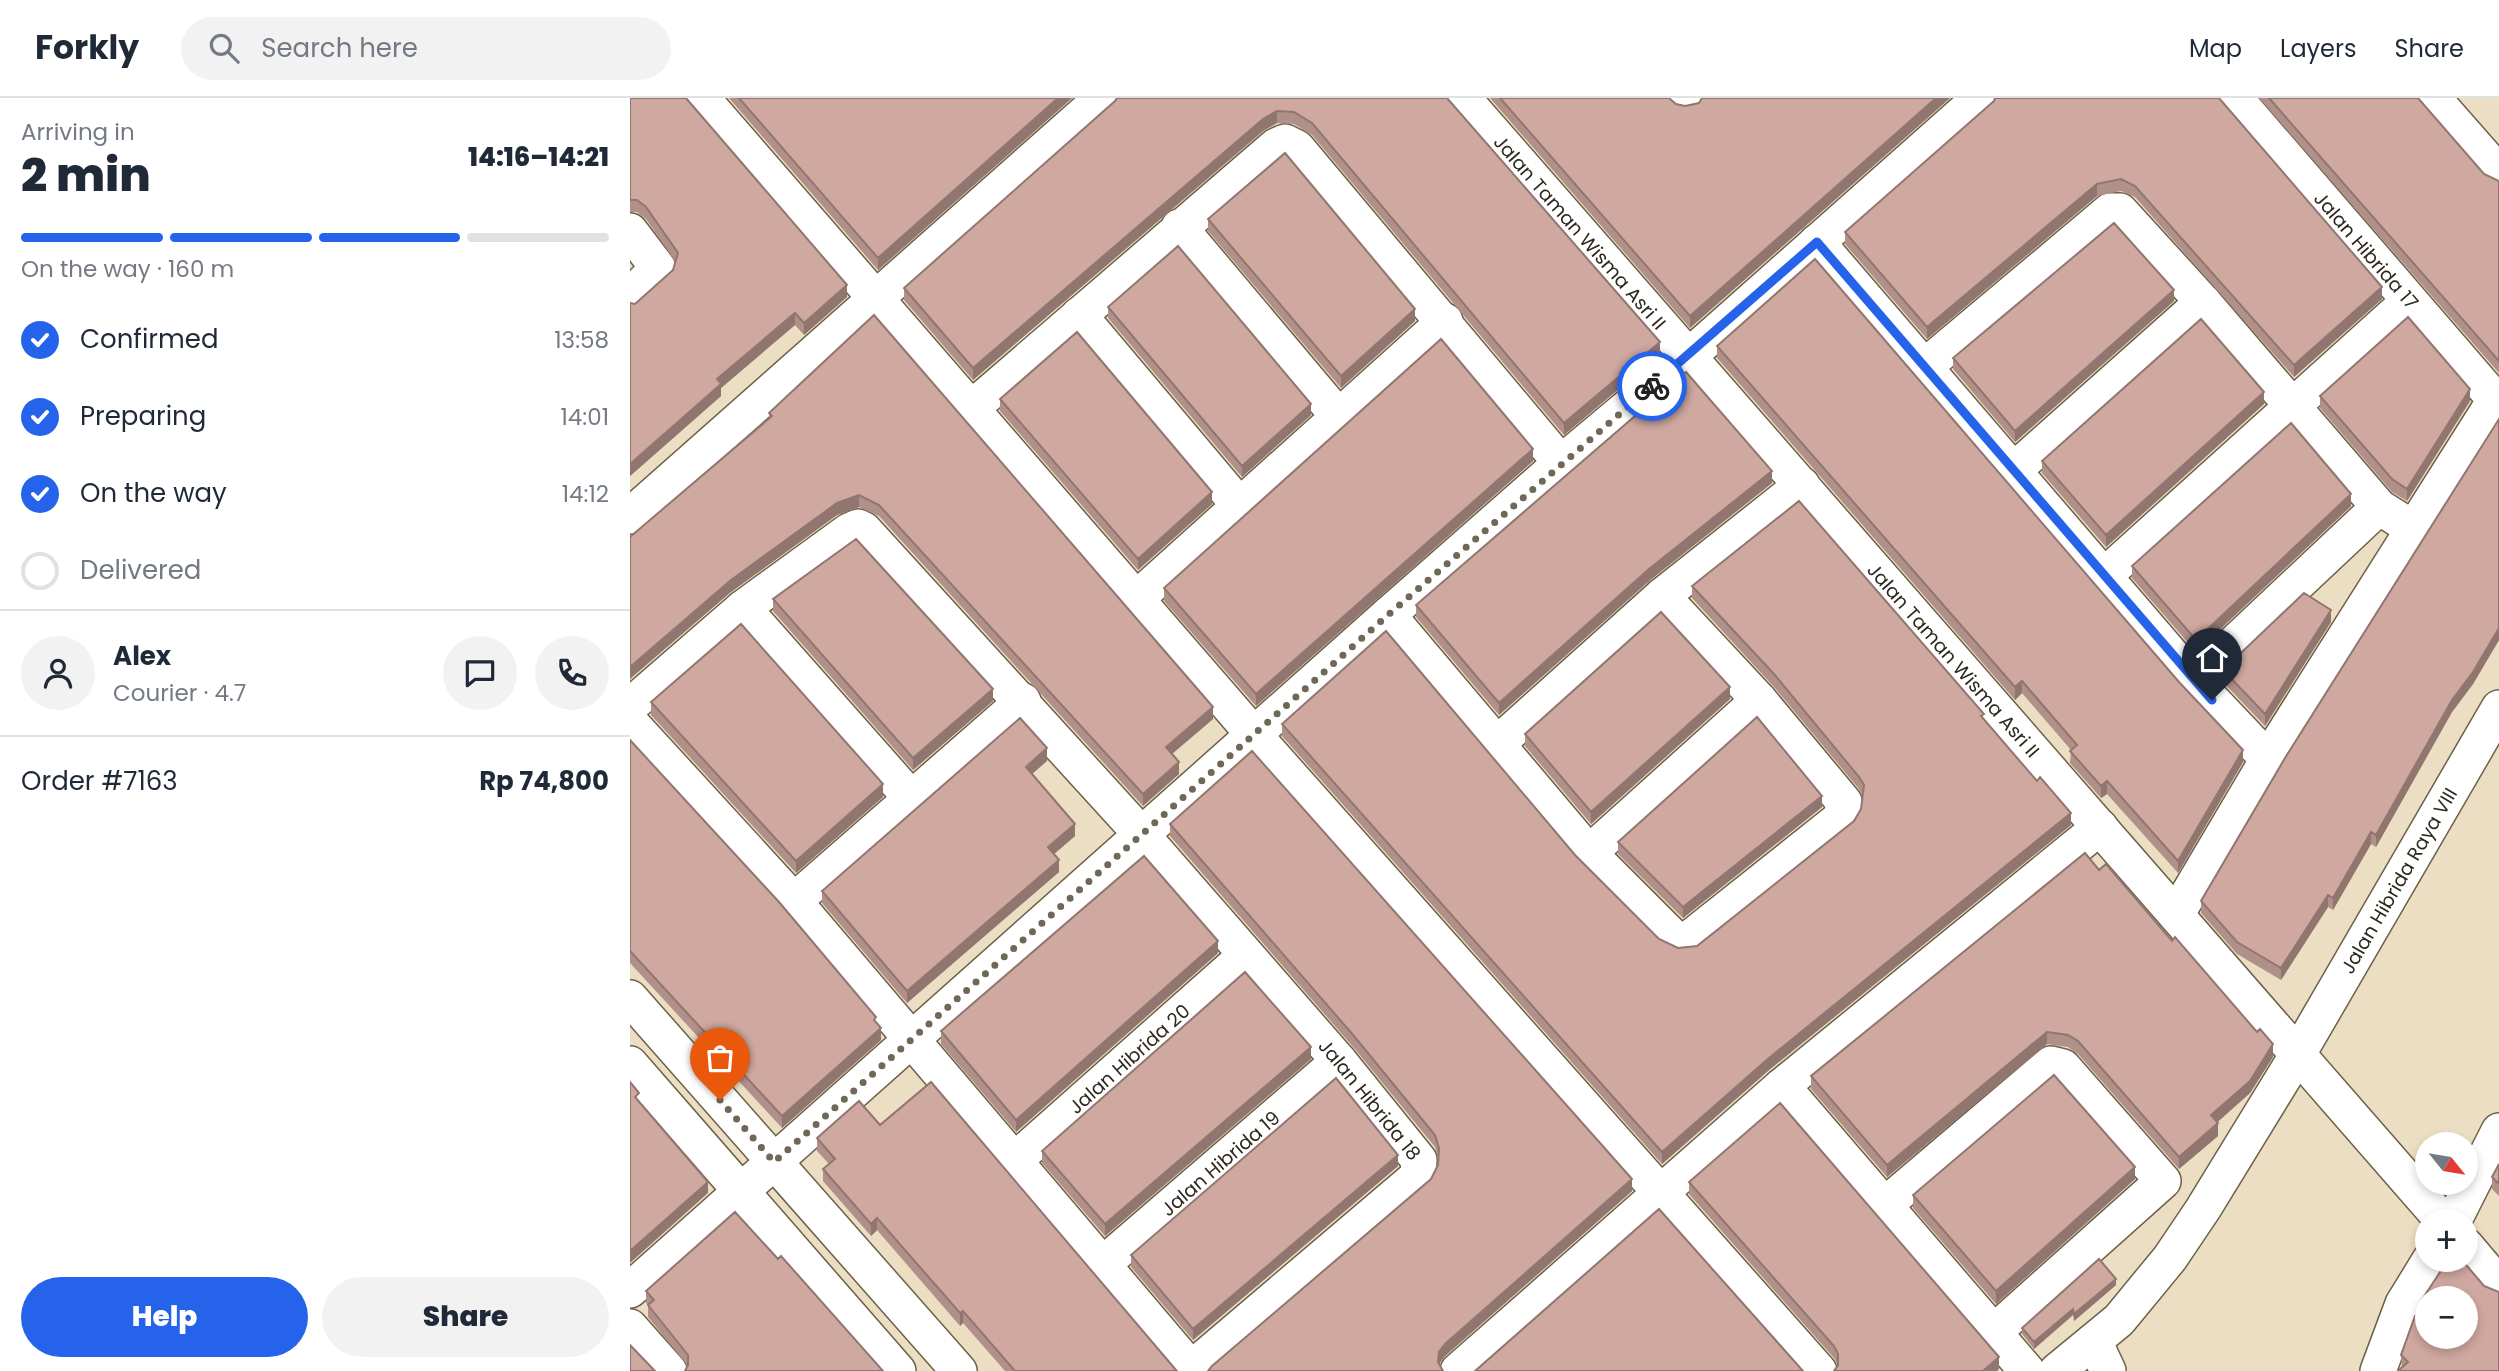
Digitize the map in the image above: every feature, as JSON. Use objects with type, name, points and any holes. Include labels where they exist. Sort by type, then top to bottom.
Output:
[{"type":"street","points":[[702,98],[973,407],[1255,736],[1819,1371]]},
{"type":"street","points":[[630,516],[1102,98]]},
{"type":"street","name":"Jalan Taman Wisma Asri II","points":[[1463,98],[2433,1209]]},
{"type":"street","points":[[630,1290],[1388,615],[1561,463],[1689,356],[1980,98]]},
{"type":"street","name":"Jalan Hibrida 17","points":[[2235,98],[2497,402]]},
{"type":"street","points":[[2433,98],[2499,173]]},
{"type":"street","points":[[973,407],[1276,146],[1291,144],[1445,321],[1561,463]]},
{"type":"street","points":[[1923,368],[2115,210],[2130,219],[2379,507],[2414,529]]},
{"type":"street","points":[[1179,227],[1339,417]]},
{"type":"street","points":[[630,231],[658,268],[630,296]]},
{"type":"street","points":[[1817,242],[2194,681],[2268,759]]},
{"type":"street","points":[[2013,471],[2203,302]]},
{"type":"street","points":[[2104,576],[2409,302]]},
{"type":"street","points":[[1079,315],[1239,505]]},
{"type":"street","points":[[1136,600],[1445,321]]},
{"type":"street","points":[[2176,915],[2268,759],[2497,402]]},
{"type":"street","points":[[1496,745],[1662,596],[1802,485]]},
{"type":"street","points":[[2194,681],[2379,507]]},
{"type":"street","name":"Jalan Hibrida 18","points":[[743,608],[858,527],[864,530],[1023,701],[1141,834],[1339,1061],[1419,1160],[1418,1177],[1192,1370]]},
{"type":"street","points":[[1388,615],[1589,853],[1672,937],[1685,942],[1840,818],[1844,811],[1841,795],[1759,699],[1662,596]]},
{"type":"street","points":[[630,706],[743,608],[911,798]]},
{"type":"street","points":[[1589,853],[1759,699]]},
{"type":"street","points":[[794,901],[1023,701]]},
{"type":"street","name":"Jalan Hibrida Raya VIII","points":[[2057,1371],[2101,1356],[2119,1320],[2170,1258],[2203,1209],[2298,1054],[2499,708]]},
{"type":"street","points":[[630,722],[794,901],[1192,1370]]},
{"type":"street","points":[[1458,1371],[1782,1086],[2100,827]]},
{"type":"street","name":"Jalan Hibrida 20","points":[[1014,1161],[1245,956]]},
{"type":"street","points":[[630,998],[959,1371]]},
{"type":"street","name":"Jalan Hibrida 19","points":[[1102,1265],[1339,1061]]},
{"type":"street","points":[[630,1064],[898,1371]]},
{"type":"street","points":[[1886,1204],[2051,1064],[2063,1068],[2163,1181],[2203,1209]]},
{"type":"street","points":[[1782,1086],[2027,1371]]},
{"type":"street","points":[[2460,1209],[2499,1131]]},
{"type":"street","points":[[1993,1332],[2163,1181]]},
{"type":"street","points":[[2478,1260],[2498,1282]]},
{"type":"street","points":[[2378,1371],[2403,1304],[2423,1272]]},
{"type":"street","points":[[630,1327],[669,1371]]},
{"type":"building","points":[[630,98],[686,98],[847,285],[804,323],[795,313],[717,379],[721,384],[630,464],[630,303],[635,304],[673,270],[678,253],[646,207],[637,200],[630,200]]},
{"type":"building","points":[[739,98],[1058,98],[878,258]]},
{"type":"building","points":[[1117,98],[1447,98],[1660,342],[1564,423],[1312,123],[1294,112],[1277,111],[1263,119],[973,368],[904,288]]},
{"type":"building","points":[[1500,98],[1669,98],[1676,104],[1685,106],[1699,103],[1702,98],[1936,98],[1690,316]]},
{"type":"building","points":[[1995,98],[2219,98],[2382,287],[2294,365],[2135,186],[2121,179],[2097,184],[1927,327],[1845,232]]},
{"type":"building","points":[[2269,98],[2418,98],[2484,174],[2499,181],[2499,361]]},
{"type":"building","points":[[1285,153],[1415,309],[1341,376],[1208,219]]},
{"type":"building","points":[[2114,223],[2174,290],[2015,431],[1953,358]]},
{"type":"building","points":[[1178,246],[1311,404],[1242,466],[1108,307]]},
{"type":"building","points":[[1815,259],[2179,682],[2243,750],[2178,861],[2107,781],[2101,786],[2070,751],[2077,745],[2022,681],[2015,687],[1717,346]]},
{"type":"building","points":[[874,315],[1213,707],[1166,747],[1179,762],[1143,794],[879,505],[859,495],[837,503],[731,580],[630,667],[630,537],[772,416],[769,413]]},
{"type":"building","points":[[2408,317],[2470,389],[2407,489],[2392,479],[2320,396]]},
{"type":"building","points":[[2201,319],[2264,392],[2106,535],[2042,461]]},
{"type":"building","points":[[1077,332],[1212,492],[1138,559],[1000,399]]},
{"type":"building","points":[[1441,339],[1533,449],[1256,694],[1164,588]]},
{"type":"building","points":[[1686,372],[1772,471],[1649,569],[1499,703],[1416,605]]},
{"type":"building","points":[[2499,419],[2499,628],[2473,672],[2452,700],[2376,835],[2371,832],[2333,898],[2328,895],[2281,968],[2237,942],[2201,901],[2285,758]]},
{"type":"building","points":[[2291,423],[2351,494],[2196,640],[2132,566]]},
{"type":"building","points":[[1799,501],[1984,714],[1981,716],[2037,781],[2040,777],[2071,813],[1769,1058],[1662,1152],[1282,724],[1386,631],[1575,855],[1659,939],[1678,948],[1697,946],[1854,821],[1861,809],[1864,785],[1859,777],[1774,674],[1692,586]]},
{"type":"building","points":[[856,539],[993,689],[913,758],[773,599]]},
{"type":"building","points":[[2304,593],[2331,610],[2265,714],[2223,670]]},
{"type":"building","points":[[1661,612],[1730,687],[1591,812],[1525,734]]},
{"type":"building","points":[[741,624],[883,784],[796,861],[651,702]]},
{"type":"building","points":[[1757,717],[1822,796],[1683,907],[1618,842]]},
{"type":"building","points":[[1020,718],[1047,748],[1026,767],[1075,824],[1048,847],[1059,860],[907,991],[822,891]]},
{"type":"building","points":[[630,740],[779,902],[876,1017],[874,1020],[881,1028],[782,1116],[630,951]]},
{"type":"building","points":[[1252,751],[1632,1179],[1445,1344],[1439,1352],[1438,1362],[1443,1371],[1208,1371],[1431,1179],[1438,1165],[1439,1148],[1435,1135],[1354,1036],[1170,824]]},
{"type":"building","points":[[2085,853],[2099,870],[2106,864],[2172,941],[2175,937],[2257,1032],[2260,1029],[2273,1044],[2250,1081],[2211,1115],[2218,1123],[2179,1157],[2078,1041],[2068,1035],[2047,1032],[1887,1165],[1811,1076]]},
{"type":"building","points":[[1144,856],[1218,941],[1016,1120],[941,1031]]},
{"type":"building","points":[[1245,972],[1311,1047],[1105,1224],[1042,1151]]},
{"type":"building","points":[[2054,1075],[2135,1167],[1996,1291],[1913,1195]]},
{"type":"building","points":[[1336,1078],[1398,1155],[1193,1329],[1131,1255]]},
{"type":"building","points":[[630,1082],[639,1093],[635,1097],[708,1182],[630,1251]]},
{"type":"building","points":[[931,1082],[1177,1371],[1015,1371],[877,1218],[871,1224],[823,1169],[835,1159],[817,1138],[859,1101],[880,1125]]},
{"type":"building","points":[[1780,1103],[1999,1357],[1983,1371],[1834,1371],[1838,1365],[1838,1354],[1834,1346],[1689,1182]]},
{"type":"building","points":[[2499,1164],[2499,1184],[2492,1177]]},
{"type":"building","points":[[1659,1209],[1803,1371],[1475,1371]]},
{"type":"building","points":[[735,1212],[778,1259],[781,1256],[883,1371],[685,1371],[688,1355],[648,1305],[654,1300],[646,1291]]},
{"type":"building","points":[[2099,1259],[2116,1279],[2074,1314],[2073,1309],[2034,1342],[2022,1328]]},
{"type":"building","points":[[2440,1272],[2472,1272],[2484,1286],[2499,1292],[2499,1371],[2398,1371],[2408,1362],[2401,1355],[2415,1316],[2415,1349],[2478,1349],[2478,1286],[2431,1286]]},
{"type":"building","points":[[630,1345],[655,1371],[630,1371]]},
{"type":"way so far","points":[[720,1100],[774,1162],[1388,615],[1652,386]]},
{"type":"route","points":[[1652,386],[1817,242],[2212,700]]}]
